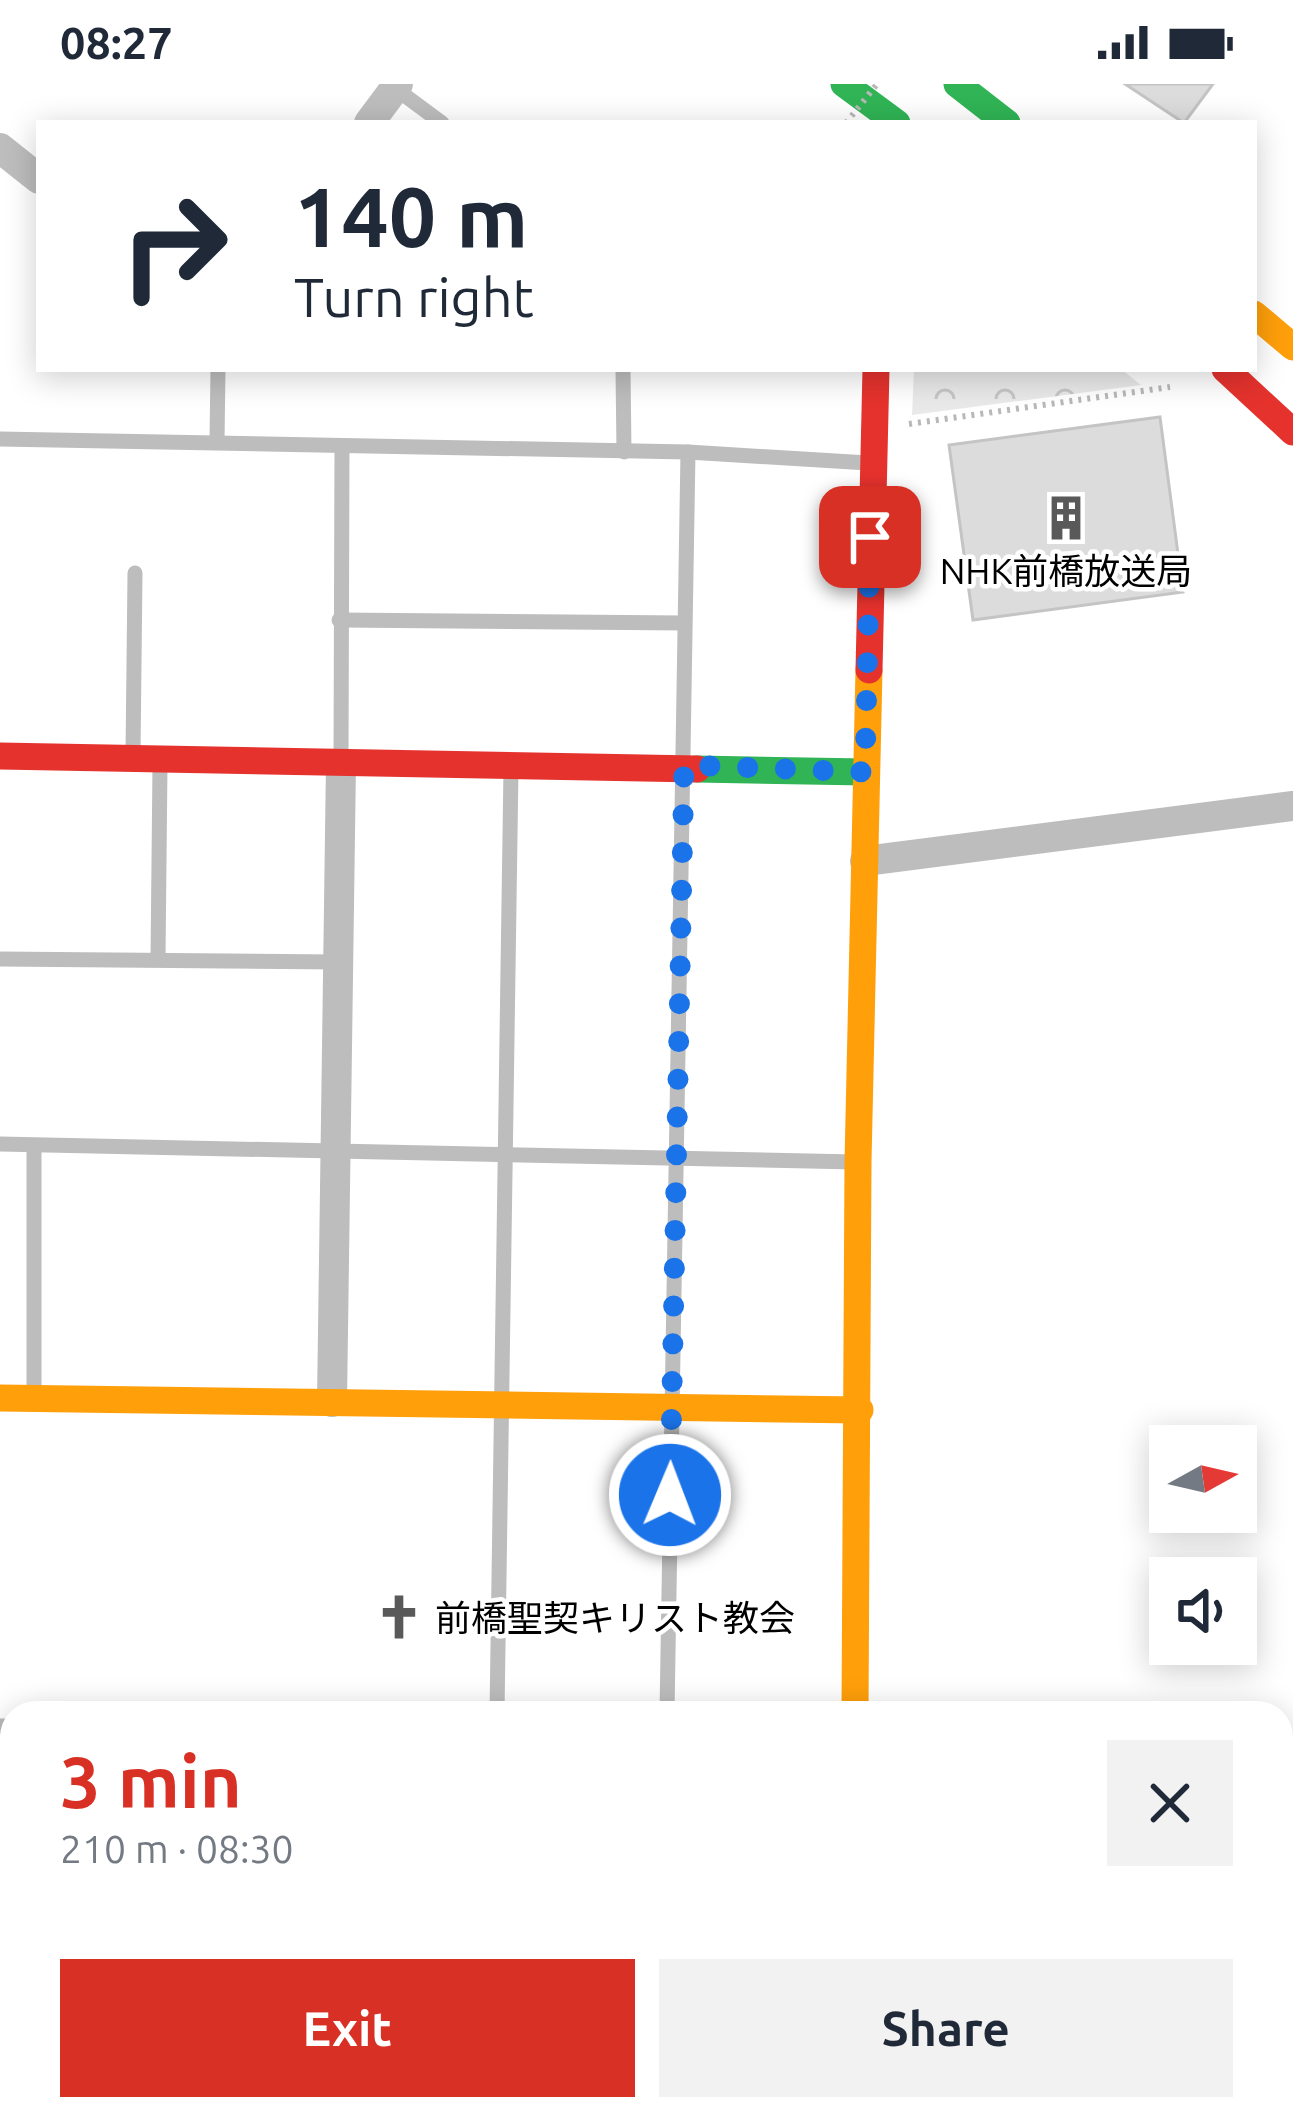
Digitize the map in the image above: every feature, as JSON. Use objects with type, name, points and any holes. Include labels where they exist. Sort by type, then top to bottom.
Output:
[{"type":"main road","points":[[844,84],[888,120]]},
{"type":"main road","points":[[957,84],[1003,120]]},
{"type":"main road","points":[[1257,317],[1293,347]]},
{"type":"main road","points":[[855,1701],[858,1162],[875,372]]},
{"type":"main road","points":[[1228,372],[1293,432]]},
{"type":"main road","points":[[0,755],[865,772]]},
{"type":"main road","points":[[0,1398],[860,1410]]},
{"type":"street","points":[[371,120],[394,85]]},
{"type":"street","points":[[0,148],[36,177]]},
{"type":"street","points":[[332,1402],[341,763]]},
{"type":"street","points":[[865,861],[1293,806]]},
{"type":"lane","points":[[394,85],[438,120]]},
{"type":"lane","points":[[217,441],[218,372]]},
{"type":"lane","points":[[623,372],[624,452]]},
{"type":"lane","points":[[0,439],[688,452],[871,463]]},
{"type":"lane","points":[[341,763],[342,446]]},
{"type":"lane","points":[[667,1701],[688,452]]},
{"type":"lane","points":[[135,573],[158,959]]},
{"type":"lane","points":[[339,620],[684,622]]},
{"type":"lane","points":[[496,1701],[511,764]]},
{"type":"lane","points":[[0,959],[337,962]]},
{"type":"lane","points":[[0,1144],[858,1162]]},
{"type":"lane","points":[[34,1147],[34,1399]]},
{"type":"path","points":[[848,120],[877,84]]},
{"type":"path","points":[[905,424],[1170,387]]},
{"type":"green space","points":[[914,372],[1125,372],[1141,385],[912,415]]},
{"type":"building","points":[[1125,84],[1213,84],[1186,120]]},
{"type":"building","name":"NHK前橋放送局","points":[[1160,417],[1183,592],[973,620],[949,445]]},
{"type":"traffic: fast","points":[[844,84],[893,120]]},
{"type":"traffic: fast","points":[[957,84],[1003,120]]},
{"type":"traffic: fast","points":[[697,769],[865,772]]},
{"type":"traffic: slow","points":[[1257,317],[1293,347]]},
{"type":"traffic: slow","points":[[855,1701],[858,1162],[869,670]]},
{"type":"traffic: slow","points":[[0,1398],[860,1410]]},
{"type":"traffic: jam","points":[[869,670],[876,372]]},
{"type":"traffic: jam","points":[[1228,372],[1293,432]]},
{"type":"traffic: jam","points":[[0,756],[697,769]]},
{"type":"place","name":"NHK前橋放送局","points":[[1066,518]]},
{"type":"place","name":"前橋聖契キリスト教会","points":[[399,1617]]},
{"type":"route","points":[[670,1495],[684,765],[865,772],[870,537]]}]
